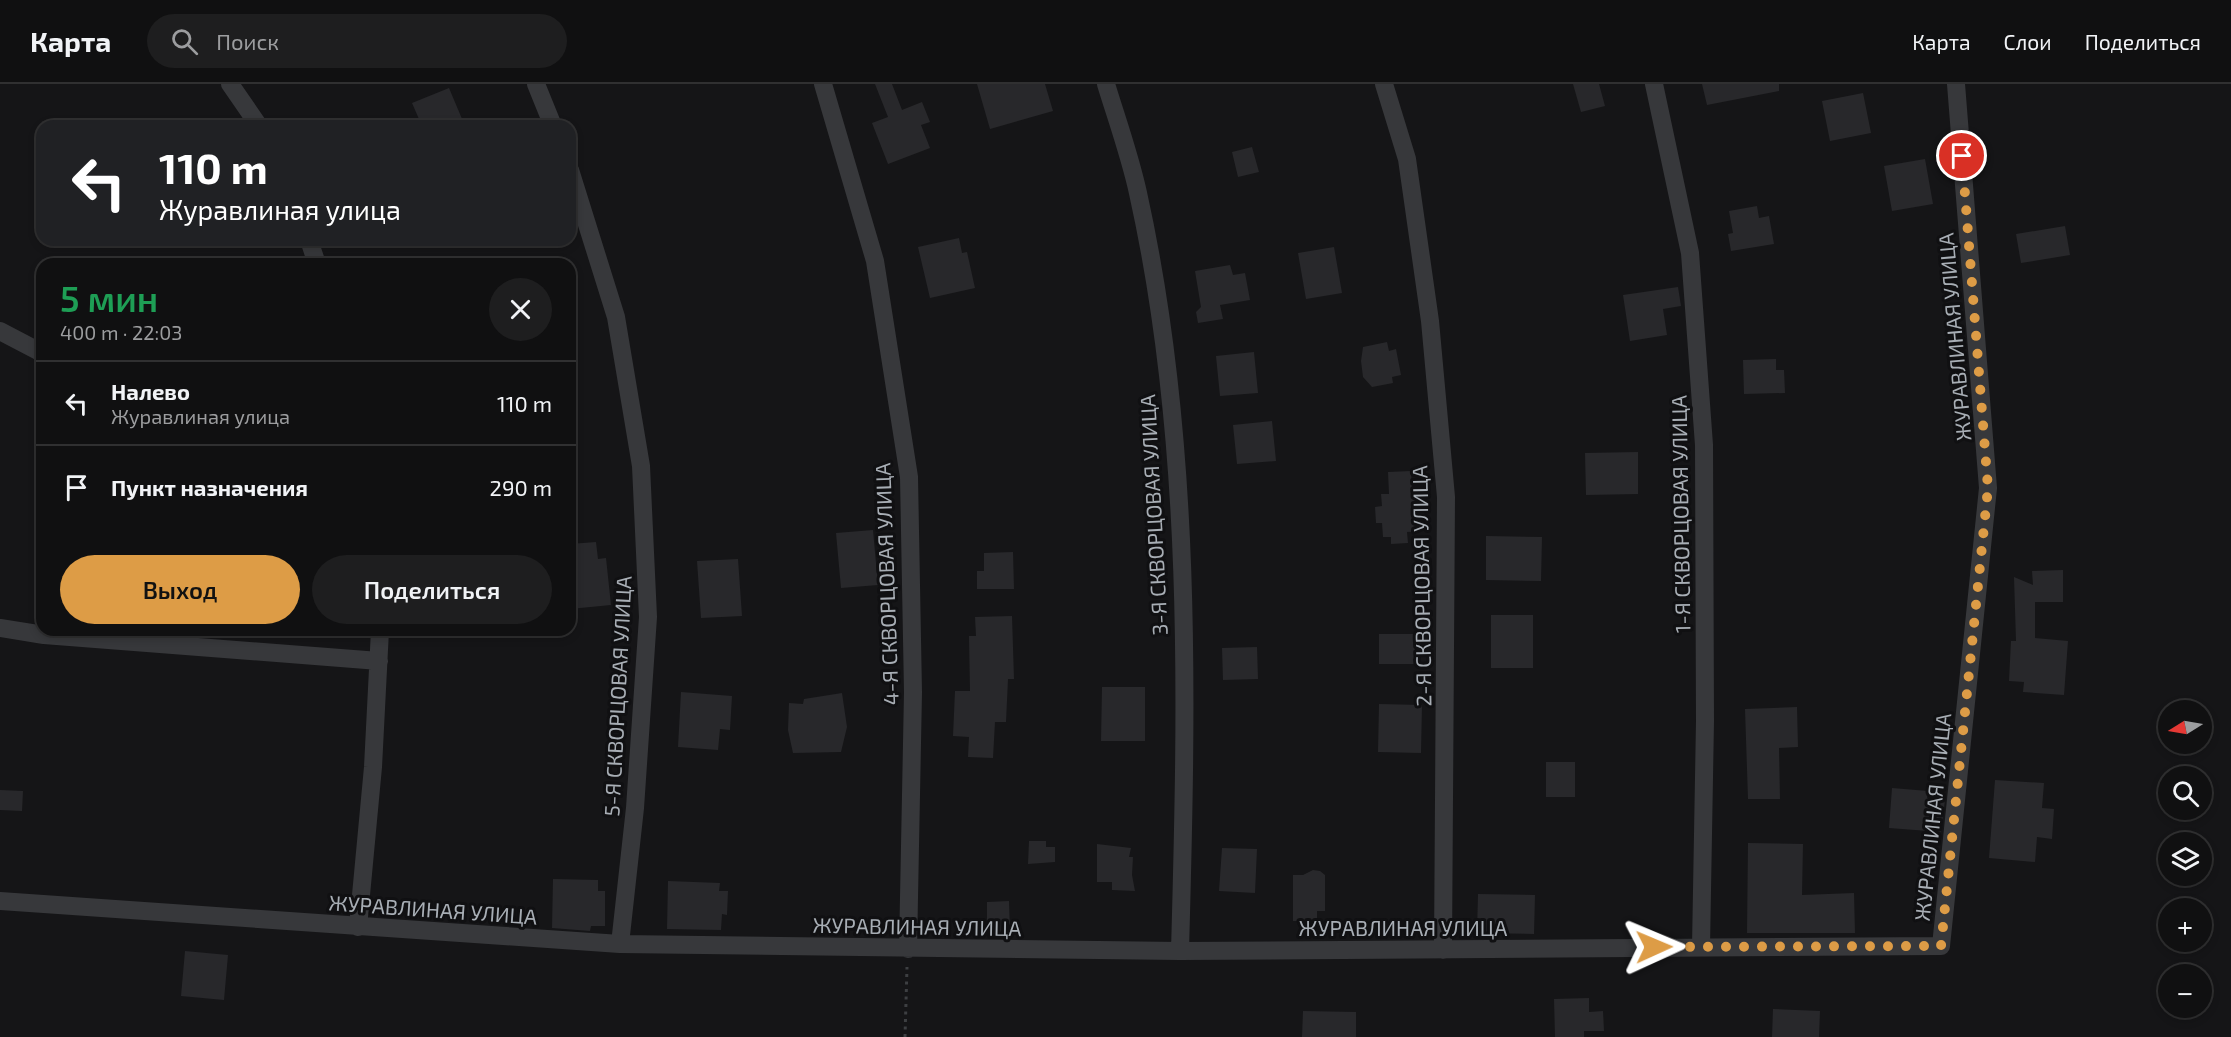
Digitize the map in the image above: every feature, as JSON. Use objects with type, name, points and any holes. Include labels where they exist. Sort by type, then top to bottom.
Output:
[{"type":"street","points":[[230,84],[255,120]]},
{"type":"street","points":[[536,84],[551,120]]},
{"type":"street","name":"4-Я СКВОРЦОВАЯ УЛИЦА","points":[[823,84],[875,261],[909,477],[913,692],[908,949]]},
{"type":"street","name":"3-Я СКВОРЦОВАЯ УЛИЦА","points":[[1106,84],[1138,192],[1167,368],[1182,546],[1185,755],[1180,951]]},
{"type":"street","name":"2-Я СКВОРЦОВАЯ УЛИЦА","points":[[1384,84],[1407,159],[1430,321],[1446,497],[1443,950]]},
{"type":"street","name":"1-Я СКВОРЦОВАЯ УЛИЦА","points":[[1654,84],[1690,253],[1704,445],[1705,721],[1701,947]]},
{"type":"street","name":"ЖУРАВЛИНАЯ УЛИЦА","points":[[0,900],[620,944],[1180,951],[1941,946],[1988,488],[1956,84]]},
{"type":"street","name":"5-Я СКВОРЦОВАЯ УЛИЦА","points":[[576,189],[616,316],[641,466],[648,617],[635,808],[620,944]]},
{"type":"street","points":[[0,331],[36,350]]},
{"type":"street","points":[[0,628],[36,634]]},
{"type":"street","points":[[57,636],[379,661]]},
{"type":"street","points":[[358,927],[373,767],[380,636]]},
{"type":"path","points":[[905,1037],[908,949]]},
{"type":"building","points":[[875,84],[892,84],[902,110],[922,102],[930,122],[921,125],[930,148],[888,164],[872,123],[888,117]]},
{"type":"building","points":[[977,84],[1045,84],[1053,111],[990,129]]},
{"type":"building","points":[[1573,84],[1599,84],[1605,106],[1581,112]]},
{"type":"building","points":[[1702,84],[1779,84],[1779,91],[1707,105]]},
{"type":"building","points":[[449,88],[462,120],[419,120],[412,103]]},
{"type":"building","points":[[1863,93],[1871,133],[1830,141],[1822,101]]},
{"type":"building","points":[[1252,147],[1259,172],[1238,177],[1232,152]]},
{"type":"building","points":[[1925,159],[1933,204],[1892,211],[1884,166]]},
{"type":"building","points":[[1757,206],[1759,218],[1769,216],[1774,244],[1731,251],[1728,234],[1733,233],[1729,211]]},
{"type":"building","points":[[2065,226],[2070,255],[2021,263],[2016,234]]},
{"type":"building","points":[[959,238],[962,253],[967,252],[975,288],[930,298],[918,247]]},
{"type":"building","points":[[1334,247],[1342,293],[1306,299],[1298,253]]},
{"type":"building","points":[[1230,265],[1233,275],[1245,273],[1250,300],[1220,305],[1223,319],[1198,323],[1196,312],[1201,307],[1195,271]]},
{"type":"building","points":[[1678,287],[1681,306],[1663,309],[1667,335],[1630,341],[1623,295]]},
{"type":"building","points":[[1387,342],[1389,351],[1396,349],[1401,375],[1392,377],[1393,383],[1372,387],[1363,377],[1361,361],[1363,347]]},
{"type":"building","points":[[1254,352],[1258,393],[1220,396],[1216,356]]},
{"type":"building","points":[[1776,359],[1776,370],[1784,370],[1785,393],[1744,394],[1743,360]]},
{"type":"building","points":[[1272,421],[1276,461],[1237,464],[1233,425]]},
{"type":"building","points":[[1638,452],[1638,494],[1586,495],[1585,453]]},
{"type":"building","points":[[1411,471],[1412,489],[1423,488],[1425,531],[1407,532],[1408,543],[1391,544],[1391,537],[1383,537],[1382,523],[1376,523],[1375,507],[1382,506],[1381,494],[1389,494],[1388,472]]},
{"type":"building","points":[[873,530],[878,585],[841,588],[836,533]]},
{"type":"building","points":[[1486,536],[1542,537],[1541,581],[1486,580]]},
{"type":"building","points":[[596,542],[598,559],[606,558],[611,605],[576,608],[576,544]]},
{"type":"building","points":[[1013,552],[1014,589],[977,589],[977,571],[984,571],[984,553]]},
{"type":"building","points":[[738,559],[742,616],[701,618],[697,561]]},
{"type":"building","points":[[2063,570],[2063,602],[2035,602],[2035,638],[2068,641],[2064,695],[2023,692],[2024,682],[2009,681],[2011,641],[2016,641],[2014,577],[2033,585],[2032,571]]},
{"type":"building","points":[[1491,615],[1533,615],[1533,668],[1491,668]]},
{"type":"building","points":[[1012,616],[1014,679],[1008,679],[1006,722],[995,722],[993,758],[968,757],[969,737],[953,736],[955,691],[970,691],[969,636],[976,636],[975,617]]},
{"type":"building","points":[[1379,634],[1415,634],[1415,664],[1379,664]]},
{"type":"building","points":[[1257,647],[1258,679],[1223,680],[1222,648]]},
{"type":"building","points":[[1102,687],[1145,687],[1145,741],[1101,741]]},
{"type":"building","points":[[681,692],[732,696],[730,730],[720,729],[718,750],[678,747]]},
{"type":"building","points":[[842,693],[847,727],[841,752],[793,753],[788,730],[789,703],[803,704],[804,699]]},
{"type":"building","points":[[1379,704],[1422,705],[1421,753],[1378,752]]},
{"type":"building","points":[[1797,707],[1798,747],[1779,748],[1780,799],[1748,799],[1745,709]]},
{"type":"building","points":[[1546,762],[1575,762],[1575,797],[1546,797]]},
{"type":"building","points":[[1995,780],[2044,783],[2042,808],[2054,809],[2052,839],[2037,837],[2035,862],[1989,858]]},
{"type":"building","points":[[1892,788],[1928,791],[1927,798],[1945,800],[1941,832],[1889,828]]},
{"type":"building","points":[[0,790],[23,791],[22,811],[0,810]]},
{"type":"building","points":[[1029,841],[1046,841],[1046,847],[1055,847],[1055,862],[1028,864]]},
{"type":"building","points":[[1748,843],[1803,844],[1802,895],[1854,893],[1855,933],[1747,933]]},
{"type":"building","points":[[1097,844],[1131,848],[1129,857],[1133,857],[1132,875],[1135,891],[1112,890],[1112,882],[1097,882]]},
{"type":"building","points":[[1222,848],[1257,849],[1255,893],[1219,891]]},
{"type":"building","points":[[1313,870],[1325,875],[1325,911],[1317,911],[1317,921],[1293,921],[1293,875],[1303,875]]},
{"type":"building","points":[[553,879],[598,880],[598,891],[605,891],[605,926],[591,926],[590,931],[552,928]]},
{"type":"building","points":[[668,881],[720,883],[719,891],[728,891],[727,915],[722,914],[721,930],[667,929]]},
{"type":"building","points":[[1478,894],[1535,895],[1534,934],[1477,933]]},
{"type":"building","points":[[1009,901],[1010,932],[987,932],[987,902]]},
{"type":"building","points":[[185,951],[228,955],[224,1000],[181,996]]},
{"type":"building","points":[[1589,998],[1589,1012],[1603,1011],[1604,1031],[1584,1031],[1584,1037],[1555,1037],[1554,999]]},
{"type":"building","points":[[1773,1009],[1820,1011],[1819,1037],[1772,1037]]},
{"type":"building","points":[[1303,1011],[1356,1012],[1356,1037],[1302,1037]]},
{"type":"route","points":[[1654,947],[1941,946],[1988,488],[1962,156]]}]
